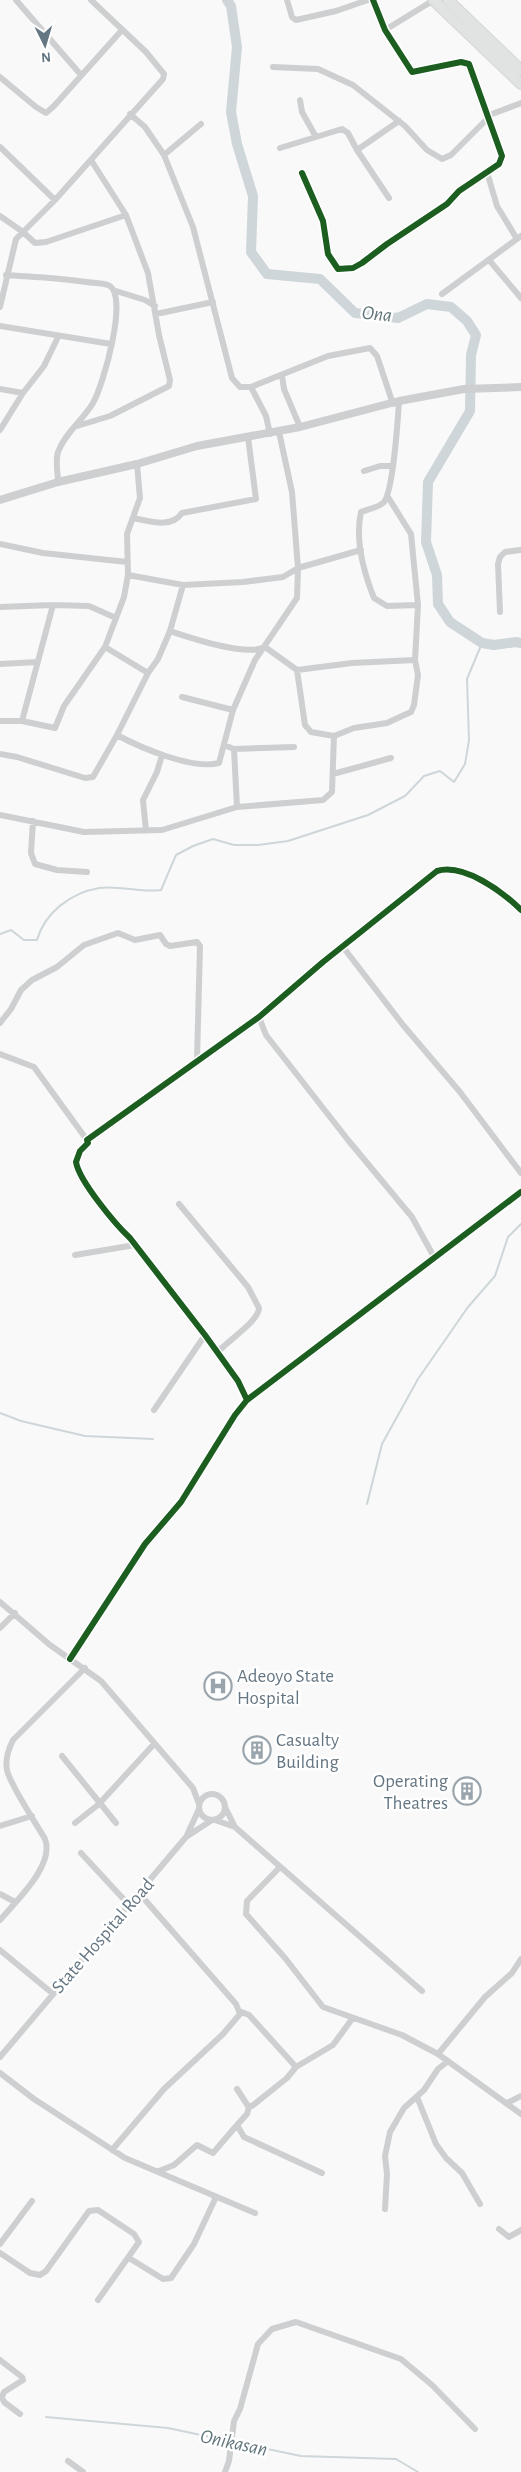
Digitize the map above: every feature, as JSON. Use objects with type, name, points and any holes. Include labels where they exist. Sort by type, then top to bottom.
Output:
[{"type":"main road","points":[[433,0],[521,84]]},
{"type":"main road","points":[[448,0],[521,70]]},
{"type":"street","points":[[16,0],[80,75]]},
{"type":"street","points":[[0,307],[12,249],[16,239],[55,200],[130,114],[161,83],[164,74],[146,52],[91,0]]},
{"type":"street","points":[[288,0],[292,18],[296,20],[336,11],[368,0]]},
{"type":"street","points":[[302,173],[323,221],[328,254],[338,269],[344,270],[362,263],[447,204],[459,191],[499,164],[502,156],[469,64],[461,62],[412,72],[385,30],[373,0]]},
{"type":"street","points":[[385,30],[433,0]]},
{"type":"street","points":[[0,77],[46,113],[122,30]]},
{"type":"street","points":[[273,66],[318,69],[353,85],[399,121],[427,150],[442,159],[451,155],[489,116],[521,103]]},
{"type":"street","points":[[300,100],[302,112],[316,137]]},
{"type":"street","points":[[130,114],[145,127],[164,155],[192,227],[232,378],[240,387],[251,387],[328,356],[370,348],[377,356],[396,402],[393,466],[388,497],[384,503],[361,512],[359,521],[361,550],[374,598],[387,606],[418,605]]},
{"type":"street","points":[[357,150],[399,121]]},
{"type":"street","points":[[164,155],[201,124]]},
{"type":"street","points":[[280,148],[342,129],[348,133],[389,198]]},
{"type":"street","points":[[0,147],[55,200]]},
{"type":"street","points":[[77,426],[110,416],[169,386],[170,374],[158,335],[148,273],[126,215],[91,160]]},
{"type":"street","points":[[442,294],[519,238],[497,206],[487,172]]},
{"type":"street","points":[[0,216],[24,232],[35,243],[46,242],[126,215]]},
{"type":"street","points":[[489,260],[521,298]]},
{"type":"street","points":[[6,275],[109,285],[116,291],[145,300],[154,306]]},
{"type":"street","points":[[58,482],[57,454],[63,440],[77,426],[93,403],[103,379],[117,312],[116,291]]},
{"type":"street","points":[[156,314],[213,302]]},
{"type":"street","points":[[0,326],[58,337],[111,344]]},
{"type":"street","points":[[0,430],[23,392],[44,366],[58,337]]},
{"type":"street","points":[[282,375],[284,389],[300,428]]},
{"type":"street","points":[[251,387],[266,416],[270,434]]},
{"type":"street","points":[[0,500],[58,482],[137,464],[197,446],[300,428],[396,402],[464,388],[521,387]]},
{"type":"street","points":[[0,389],[23,392]]},
{"type":"street","points":[[117,735],[162,755],[208,766],[218,763],[232,710],[255,660],[297,598],[298,568],[292,492],[279,432]]},
{"type":"street","points":[[133,518],[171,523],[178,520],[182,513],[256,499],[248,437]]},
{"type":"street","points":[[0,721],[22,721],[55,728],[64,706],[105,647],[116,618],[128,576],[127,534],[140,498],[137,464]]},
{"type":"street","points":[[364,471],[380,466],[393,466]]},
{"type":"street","points":[[297,670],[305,725],[314,734],[334,736],[354,728],[387,723],[411,712],[414,705],[418,675],[415,660],[418,605],[411,534],[388,497]]},
{"type":"street","points":[[0,544],[43,554],[127,562]]},
{"type":"street","points":[[500,612],[499,561],[505,552],[521,549]]},
{"type":"street","points":[[128,576],[183,585],[243,582],[283,577],[298,568],[361,550]]},
{"type":"street","points":[[0,754],[17,756],[85,778],[93,776],[98,771],[148,673],[158,659],[170,632],[183,585]]},
{"type":"street","points":[[22,721],[52,605]]},
{"type":"street","points":[[0,607],[90,606],[116,618]]},
{"type":"street","points":[[170,632],[209,644],[257,651],[265,647]]},
{"type":"street","points":[[105,647],[148,673]]},
{"type":"street","points":[[265,647],[297,670],[352,663],[415,660]]},
{"type":"street","points":[[0,664],[37,662]]},
{"type":"street","points":[[182,697],[232,710]]},
{"type":"street","points":[[0,815],[84,832],[146,831],[176,828],[237,807],[323,800],[332,792],[334,736]]},
{"type":"street","points":[[224,745],[234,749],[294,747]]},
{"type":"street","points":[[234,749],[237,807]]},
{"type":"street","points":[[146,831],[143,800],[157,772],[162,755]]},
{"type":"street","points":[[333,774],[391,758]]},
{"type":"street","points":[[33,821],[31,853],[35,864],[57,870],[87,872]]},
{"type":"street","points":[[87,1140],[259,1017],[323,962],[441,870],[463,871],[511,900],[521,910]]},
{"type":"street","points":[[0,1023],[22,990],[32,980],[57,967],[84,945],[118,933],[135,940],[160,935],[168,946],[197,942],[200,946],[198,1060]]},
{"type":"street","points":[[344,947],[403,1025],[460,1092],[521,1174]]},
{"type":"street","points":[[259,1017],[266,1035],[348,1140],[412,1217],[434,1257]]},
{"type":"street","points":[[0,1054],[34,1066],[87,1140],[88,1143],[77,1158],[78,1169],[116,1225],[135,1245],[205,1335],[238,1381],[247,1400]]},
{"type":"street","points":[[70,1659],[145,1544],[181,1502],[235,1415],[247,1400],[521,1192]]},
{"type":"street","points":[[179,1204],[248,1287],[260,1308],[256,1318],[217,1353]]},
{"type":"street","points":[[75,1255],[135,1245]]},
{"type":"street","points":[[154,1410],[205,1335]]},
{"type":"street","points":[[0,1602],[70,1659],[101,1681],[193,1788],[205,1818],[235,1827]]},
{"type":"street","points":[[0,1628],[15,1613]]},
{"type":"street","points":[[0,1920],[36,1877],[46,1857],[48,1845],[9,1776],[6,1762],[10,1746],[13,1740],[85,1668]]},
{"type":"street","points":[[75,1823],[99,1804],[154,1744]]},
{"type":"street","points":[[62,1756],[116,1823]]},
{"type":"street","points":[[193,1788],[221,1798],[235,1827],[382,1953],[422,1991]]},
{"type":"street","points":[[186,1837],[202,1798],[208,1794]]},
{"type":"street","points":[[214,1820],[221,1816],[225,1807]]},
{"type":"street","points":[[0,1826],[32,1816]]},
{"type":"street","name":"State Hospital Road","points":[[0,2057],[52,1993],[186,1837],[214,1820]]},
{"type":"street","points":[[81,1853],[129,1904]]},
{"type":"street","points":[[280,1867],[247,1901],[246,1914],[285,1958],[323,2007],[352,2019],[402,2035],[438,2054],[478,2085],[507,2102],[521,2114]]},
{"type":"street","points":[[139,1893],[239,2011],[250,2015],[296,2067]]},
{"type":"street","points":[[0,1894],[15,1902]]},
{"type":"street","points":[[0,1950],[52,1993]]},
{"type":"street","points":[[438,2054],[485,1997],[512,1973],[521,1959]]},
{"type":"street","points":[[112,2150],[164,2089],[238,2019],[239,2011]]},
{"type":"street","points":[[159,2171],[174,2165],[197,2144],[213,2153],[247,2114],[249,2107],[287,2078],[296,2067],[332,2045],[352,2019]]},
{"type":"street","points":[[385,2209],[386,2144],[393,2125],[404,2108],[417,2097],[438,2069],[448,2061]]},
{"type":"street","points":[[0,2073],[34,2099],[112,2150],[255,2213]]},
{"type":"street","points":[[237,2089],[249,2107]]},
{"type":"street","points":[[507,2102],[521,2096]]},
{"type":"street","points":[[417,2097],[436,2144],[446,2158],[462,2173],[480,2204]]},
{"type":"street","points":[[237,2126],[244,2137],[322,2173]]},
{"type":"street","points":[[129,2258],[163,2279],[172,2278],[194,2244],[216,2197]]},
{"type":"street","points":[[0,2244],[32,2201]]},
{"type":"street","points":[[0,2253],[30,2273],[36,2275],[44,2273],[89,2211],[94,2209],[138,2239],[138,2245],[98,2300]]},
{"type":"street","points":[[499,2229],[509,2237],[521,2230]]},
{"type":"street","points":[[225,2472],[229,2461],[234,2421],[240,2409],[258,2344],[272,2329],[296,2322],[401,2359],[432,2385],[474,2429]]},
{"type":"street","points":[[0,2360],[22,2377],[23,2380],[4,2392],[2,2397],[4,2402],[20,2414]]},
{"type":"street","points":[[68,2461],[83,2472]]},
{"type":"waterway","name":"Ona","points":[[227,0],[231,6],[237,47],[231,112],[237,144],[253,196],[251,252],[267,274],[320,279],[355,313],[398,318],[427,304],[451,307],[467,321],[476,335],[471,355],[470,411],[428,482],[426,542],[437,575],[438,604],[450,622],[482,643],[494,645],[521,643]]},
{"type":"waterway","points":[[0,934],[11,930],[24,940],[37,940],[46,921],[60,905],[79,894],[99,888],[161,890],[176,855],[193,846],[213,839],[234,845],[258,845],[288,841],[368,815],[405,796],[424,776],[440,771],[454,782],[465,764],[469,740],[467,679],[482,643]]},
{"type":"waterway","points":[[367,1504],[382,1444],[418,1379],[468,1307],[495,1276],[508,1237],[521,1224]]},
{"type":"waterway","points":[[0,1413],[21,1421],[85,1436],[153,1439]]},
{"type":"waterway","name":"Onikasan","points":[[46,2417],[168,2428],[229,2441]]},
{"type":"waterway","name":"Onikasan","points":[[234,2442],[301,2456],[396,2459],[418,2472]]},
{"type":"cycle path","points":[[302,173],[323,221],[328,254],[338,269],[353,268],[362,263],[447,204],[459,191],[499,164],[502,156],[469,64],[461,62],[412,72],[385,30],[373,0]]},
{"type":"cycle path","points":[[247,1400],[238,1381],[205,1335],[91,1191],[76,1162],[80,1151],[88,1143],[87,1140],[259,1017],[323,962],[437,871],[459,871],[471,875],[494,888],[521,910]]},
{"type":"cycle path","points":[[70,1659],[145,1544],[181,1502],[235,1415],[247,1400],[521,1192]]},
{"type":"place","name":"Adeoyo State Hospital","points":[[218,1686]]},
{"type":"place","name":"Casualty Building","points":[[257,1750]]},
{"type":"place","name":"Operating Theatres","points":[[467,1791]]}]
